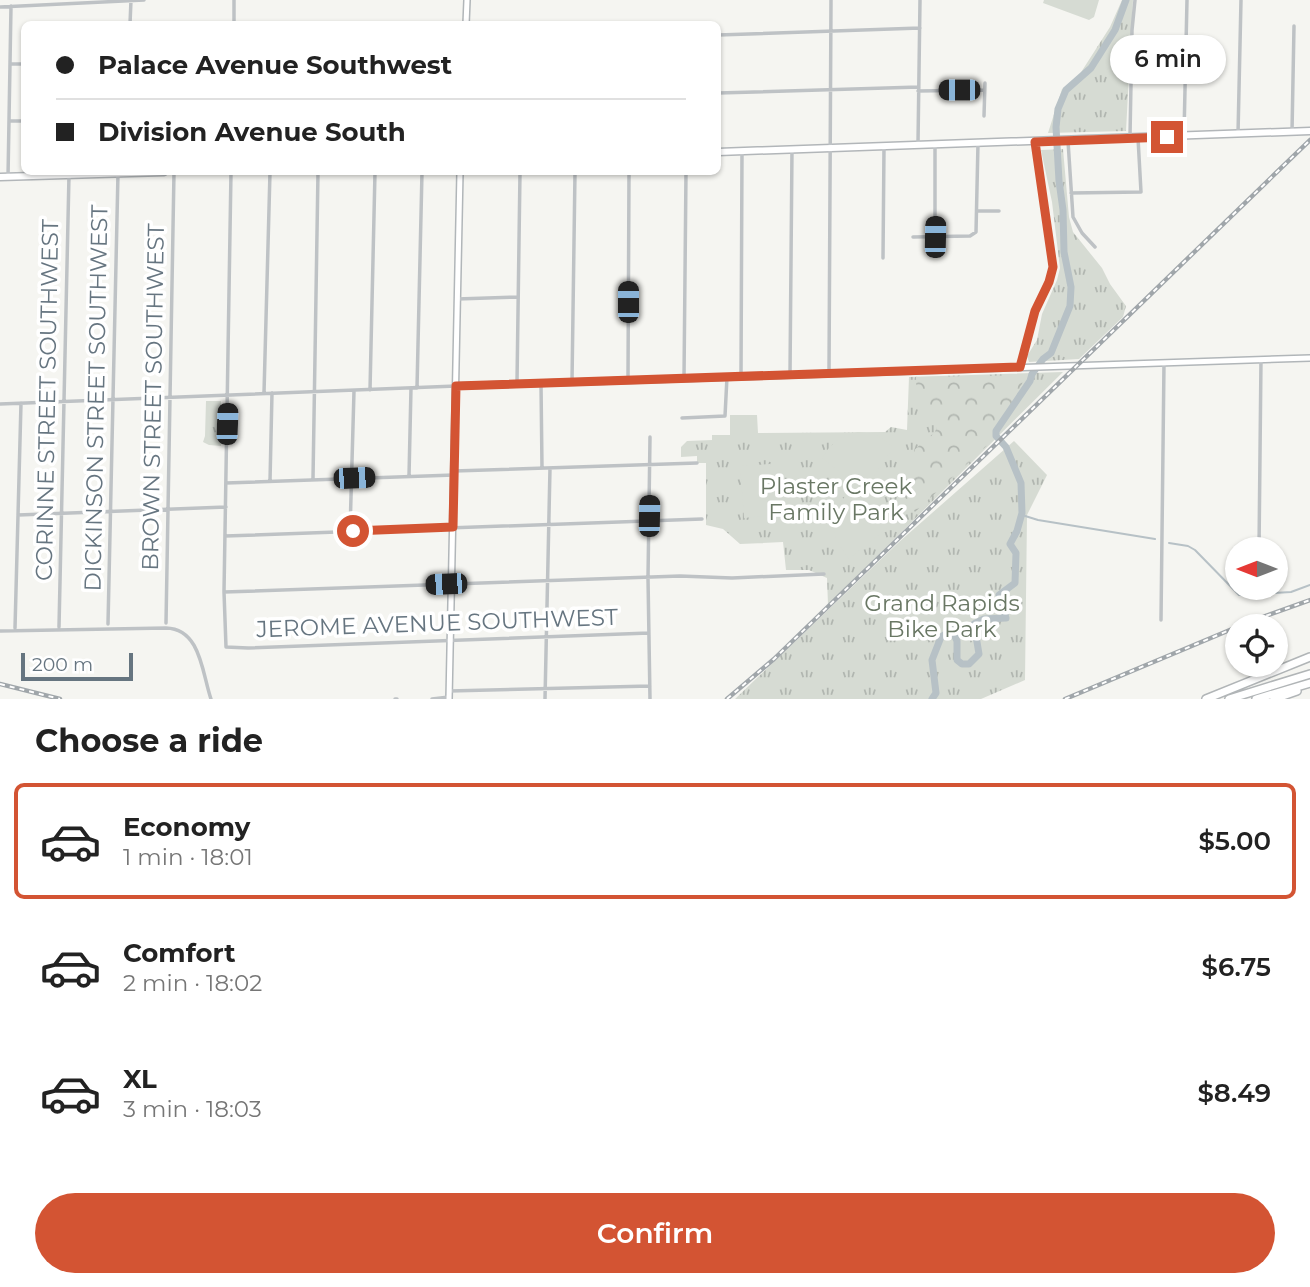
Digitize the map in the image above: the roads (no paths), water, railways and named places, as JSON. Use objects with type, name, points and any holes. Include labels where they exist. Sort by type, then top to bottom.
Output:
[{"type":"highway","points":[[1206,699],[1310,657]]},
{"type":"highway","points":[[1229,699],[1310,674]]},
{"type":"highway","points":[[1256,699],[1310,684]]},
{"type":"highway","points":[[1274,699],[1310,684]]},
{"type":"main road","points":[[721,152],[1310,131]]},
{"type":"main road","points":[[0,177],[69,175]]},
{"type":"street","points":[[131,0],[131,21]]},
{"type":"street","points":[[0,6],[37,2],[144,0]]},
{"type":"street","points":[[234,0],[234,21]]},
{"type":"street","points":[[466,21],[467,0]]},
{"type":"street","points":[[830,373],[831,0]]},
{"type":"street","points":[[918,145],[920,0]]},
{"type":"street","points":[[1130,138],[1135,0]]},
{"type":"street","points":[[1184,136],[1187,0]]},
{"type":"street","points":[[1238,134],[1241,0]]},
{"type":"street","points":[[8,177],[11,6]]},
{"type":"street","points":[[1292,132],[1294,26]]},
{"type":"street","points":[[721,35],[920,28]]},
{"type":"street","points":[[10,64],[21,64]]},
{"type":"street","points":[[984,116],[985,83]]},
{"type":"street","points":[[721,93],[830,89],[985,90]]},
{"type":"street","points":[[9,121],[21,121]]},
{"type":"street","points":[[1071,192],[1141,192],[1138,138]]},
{"type":"street","points":[[1065,141],[1076,223],[1095,247]]},
{"type":"street","points":[[1024,367],[1035,311],[1053,267],[1038,142]]},
{"type":"street","points":[[913,237],[974,234],[977,231],[978,143]]},
{"type":"street","points":[[935,145],[935,237]]},
{"type":"street","points":[[883,258],[884,147]]},
{"type":"street","points":[[790,375],[792,149]]},
{"type":"street","points":[[741,376],[742,151]]},
{"type":"street","name":"CORINNE STREET SOUTHWEST","points":[[59,627],[69,175]]},
{"type":"street","name":"DICKINSON STREET SOUTHWEST","points":[[108,624],[118,175]]},
{"type":"street","name":"BROWN STREET SOUTHWEST","points":[[166,623],[174,175]]},
{"type":"street","points":[[231,175],[224,592],[824,574]]},
{"type":"street","points":[[264,393],[270,175]]},
{"type":"street","points":[[313,479],[318,175]]},
{"type":"street","points":[[370,390],[374,175]]},
{"type":"street","points":[[417,388],[422,175]]},
{"type":"street","points":[[449,696],[460,175]]},
{"type":"street","points":[[517,384],[520,175]]},
{"type":"street","points":[[572,382],[575,175]]},
{"type":"street","points":[[628,380],[629,175]]},
{"type":"street","points":[[684,378],[685,175]]},
{"type":"street","points":[[977,211],[999,211]]},
{"type":"street","points":[[457,299],[518,297]]},
{"type":"street","points":[[0,404],[1310,358]]},
{"type":"street","points":[[1259,537],[1261,359]]},
{"type":"street","points":[[1161,620],[1164,362]]},
{"type":"street","points":[[682,418],[725,416],[727,377]]},
{"type":"street","points":[[541,384],[542,468]]},
{"type":"street","points":[[409,476],[411,388]]},
{"type":"street","points":[[350,532],[354,391]]},
{"type":"street","points":[[270,481],[272,393]]},
{"type":"street","points":[[15,628],[21,403]]},
{"type":"street","points":[[650,437],[650,699]]},
{"type":"street","points":[[226,483],[697,463]]},
{"type":"street","points":[[545,699],[550,468]]},
{"type":"street","points":[[18,515],[226,508]]},
{"type":"street","points":[[225,536],[702,519]]},
{"type":"street","name":"JEROME AVENUE SOUTHWEST","points":[[224,592],[226,647],[649,633]]},
{"type":"street","points":[[0,631],[166,628],[181,631],[187,634],[195,646],[211,699]]},
{"type":"street","points":[[432,699],[545,688],[650,686]]},
{"type":"waterway","points":[[932,699],[936,693],[932,660],[941,637],[952,630],[957,641],[957,660],[962,664],[969,664],[979,654],[974,624],[984,619],[1006,618],[999,595],[1015,583],[1016,553],[1010,544],[1022,513],[1021,483],[1006,447],[996,436],[996,431],[1032,374],[1051,353],[1070,306],[1071,287],[1064,252],[1059,181],[1056,127],[1058,109],[1066,90],[1091,68],[1115,30],[1126,0]]},
{"type":"waterway","points":[[1022,515],[1155,539]]},
{"type":"waterway","points":[[1169,543],[1195,550],[1239,595],[1291,592],[1310,585]]},
{"type":"railway","points":[[727,699],[774,659],[1310,140]]},
{"type":"railway","points":[[1271,614],[1310,600]]},
{"type":"railway","points":[[1065,699],[1225,632]]},
{"type":"railway","points":[[0,684],[60,699]]},
{"type":"park label","name":"Plaster Creek Family Park","points":[[836,499]]},
{"type":"park label","name":"Grand Rapids Bike Park","points":[[942,616]]}]
